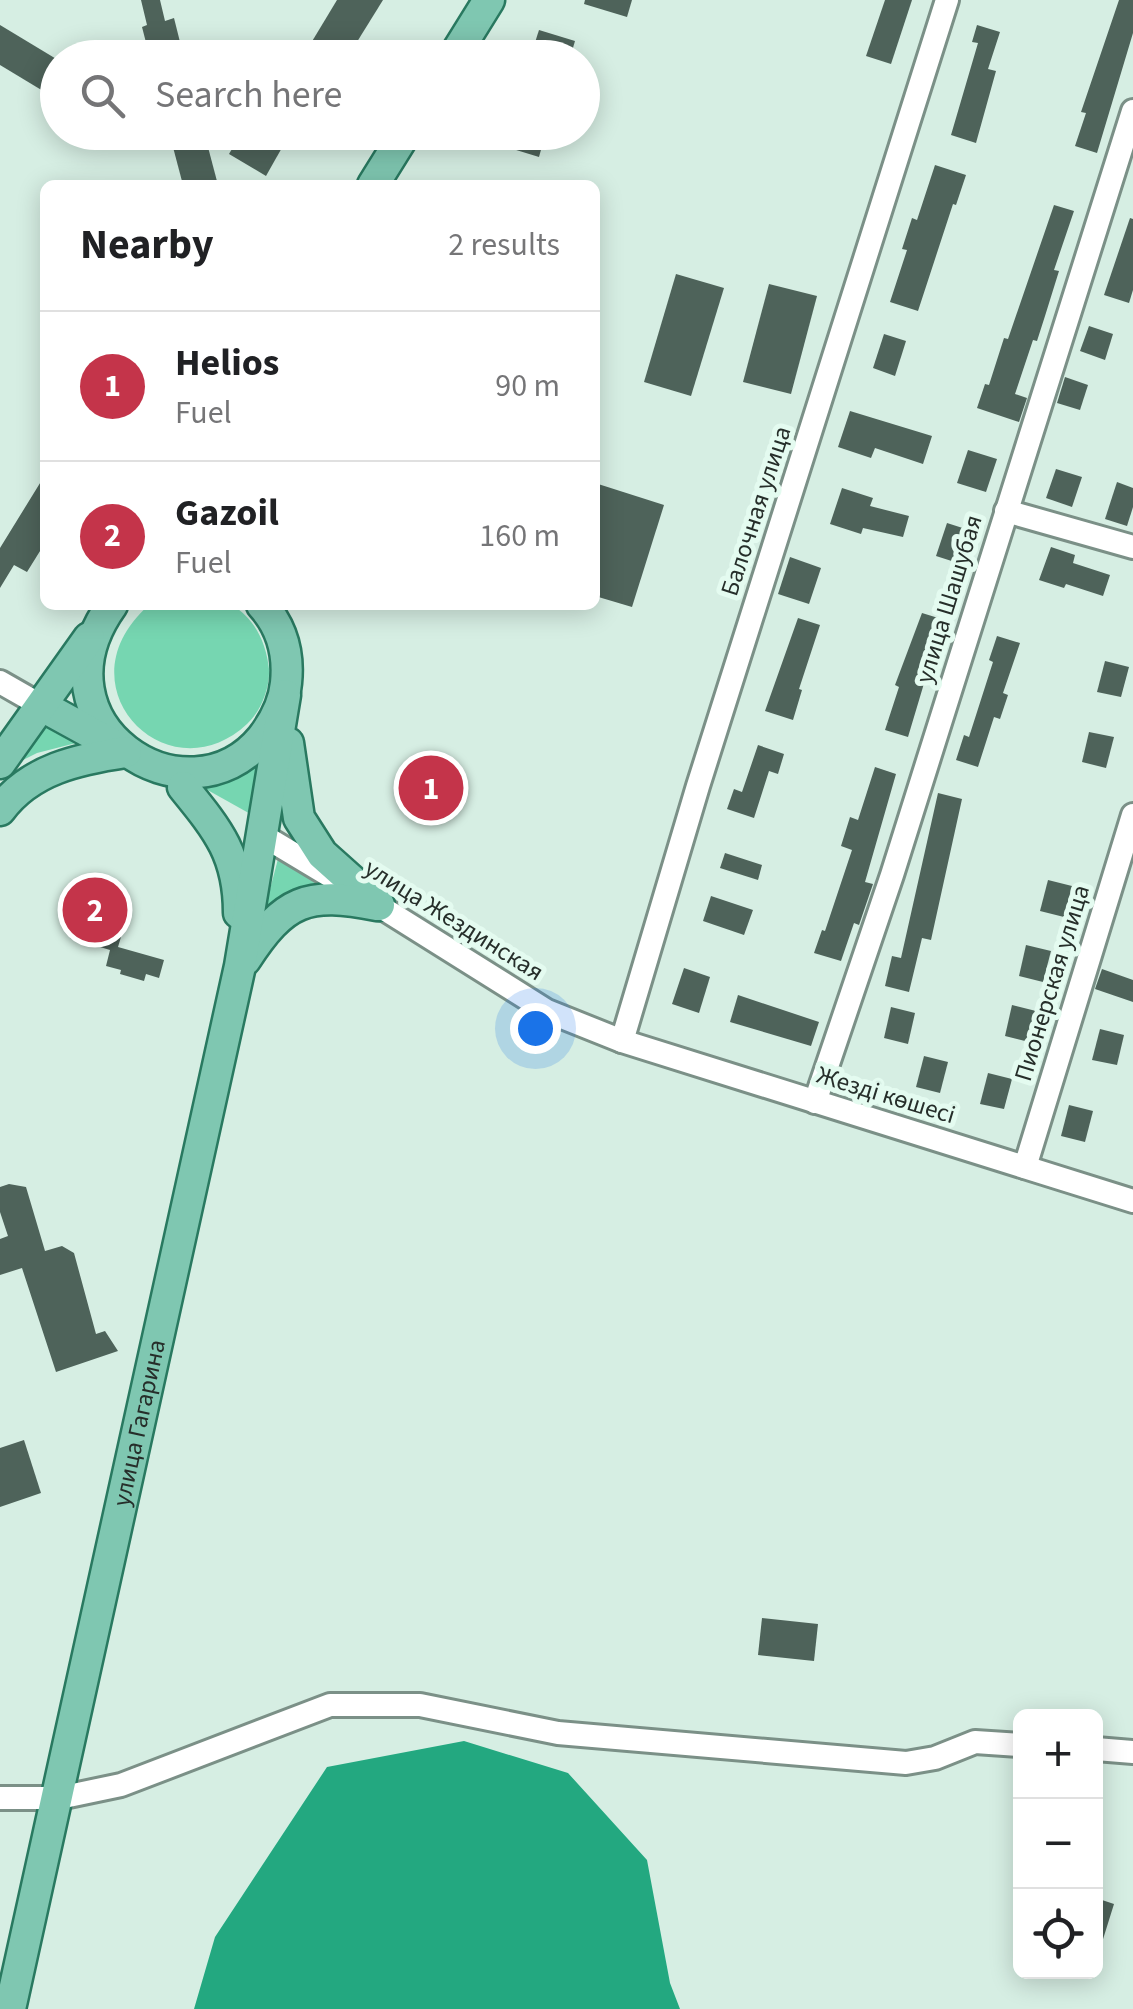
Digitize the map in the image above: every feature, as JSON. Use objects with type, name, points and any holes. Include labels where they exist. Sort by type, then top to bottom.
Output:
[{"type":"main road","points":[[464,40],[489,0]]},
{"type":"main road","points":[[376,180],[395,150]]},
{"type":"main road","points":[[266,610],[284,642]]},
{"type":"main road","points":[[277,610],[288,666],[285,696],[299,818],[322,854],[379,905]]},
{"type":"main road","points":[[104,616],[88,654],[86,681],[93,708],[106,732],[135,757],[172,771],[202,771],[230,762],[255,746],[274,723],[285,696]]},
{"type":"main road","points":[[0,763],[104,616]]},
{"type":"main road","name":"улица Гагарина","points":[[10,2009],[240,966],[285,696]]},
{"type":"main road","points":[[42,706],[135,757],[262,835]]},
{"type":"main road","points":[[0,810],[40,775],[80,759],[135,757]]},
{"type":"main road","points":[[183,786],[223,837],[232,861],[239,905],[240,966]]},
{"type":"main road","points":[[240,966],[266,928],[305,902],[340,898],[379,905]]},
{"type":"street","name":"Балочная улица","points":[[622,1041],[698,786],[948,0]]},
{"type":"street","name":"улица Шашубая","points":[[815,1102],[892,875],[1133,112]]},
{"type":"street","points":[[1006,511],[1133,547]]},
{"type":"street","points":[[0,682],[42,706]]},
{"type":"street","name":"Пионерская улица","points":[[1025,1168],[1133,815]]},
{"type":"street","name":"улица Жездинская","points":[[262,835],[547,1011],[622,1041]]},
{"type":"street","name":"Жезді көшесі","points":[[622,1041],[1133,1201]]},
{"type":"street","points":[[0,1798],[59,1798],[121,1785],[330,1706],[420,1705],[558,1732],[906,1763],[935,1758],[974,1742],[1013,1745]]},
{"type":"street","points":[[1103,1749],[1133,1752]]},
{"type":"shaded area","points":[[145,610],[239,610],[253,624],[265,650],[269,676],[260,706],[247,724],[216,743],[185,748],[157,740],[134,723],[119,698],[114,668],[124,636]]},
{"type":"shaded area","points":[[45,722],[80,742],[19,762]]},
{"type":"shaded area","points":[[267,751],[254,816],[195,783]]},
{"type":"shaded area","points":[[278,859],[320,884],[265,908]]},
{"type":"shaded area","points":[[464,1741],[568,1773],[647,1860],[670,1983],[680,2009],[194,2009],[215,1937],[327,1767]]},
{"type":"building","points":[[141,0],[160,0],[165,21],[174,18],[180,40],[145,40],[142,27],[147,25]]},
{"type":"building","points":[[337,0],[383,0],[358,40],[313,40]]},
{"type":"building","points":[[585,0],[632,0],[627,17],[584,4]]},
{"type":"building","points":[[885,0],[912,0],[891,64],[866,56]]},
{"type":"building","points":[[1119,0],[1133,0],[1133,33],[1097,153],[1075,146],[1086,113],[1081,112]]},
{"type":"building","points":[[0,25],[40,49],[40,89],[0,65]]},
{"type":"building","points":[[977,25],[1000,32],[988,69],[996,71],[976,143],[951,135],[978,43],[972,42]]},
{"type":"building","points":[[539,30],[572,40],[536,40]]},
{"type":"building","points":[[174,150],[209,150],[217,180],[182,180]]},
{"type":"building","points":[[231,150],[281,150],[266,176],[229,154]]},
{"type":"building","points":[[516,150],[541,150],[539,157]]},
{"type":"building","points":[[935,165],[966,175],[918,311],[890,302],[907,250],[902,249],[912,218],[917,220]]},
{"type":"building","points":[[1054,205],[1074,211],[1054,270],[1059,271],[1037,341],[1033,340],[1015,394],[1027,398],[1019,422],[977,408],[1004,338],[1008,339]]},
{"type":"building","points":[[1130,218],[1133,290],[1129,303],[1104,295]]},
{"type":"building","points":[[676,274],[724,288],[691,396],[644,382]]},
{"type":"building","points":[[769,284],[817,296],[791,394],[743,382]]},
{"type":"building","points":[[1089,326],[1113,334],[1105,360],[1080,351]]},
{"type":"building","points":[[884,334],[906,341],[895,376],[873,368]]},
{"type":"building","points":[[1065,377],[1088,385],[1080,410],[1057,403]]},
{"type":"building","points":[[850,411],[932,436],[923,464],[875,448],[871,458],[838,447]]},
{"type":"building","points":[[968,450],[997,459],[986,492],[957,483]]},
{"type":"building","points":[[1056,469],[1082,477],[1072,507],[1046,498]]},
{"type":"building","points":[[1117,482],[1133,488],[1127,526],[1105,519]]},
{"type":"building","points":[[40,483],[40,551],[27,572],[14,565],[0,588],[0,548]]},
{"type":"building","points":[[600,485],[664,505],[632,607],[600,597]]},
{"type":"building","points":[[842,488],[873,498],[870,506],[909,516],[903,537],[863,528],[861,534],[830,524]]},
{"type":"building","points":[[947,523],[972,531],[961,564],[936,556]]},
{"type":"building","points":[[1051,547],[1075,555],[1073,563],[1110,575],[1103,596],[1039,580]]},
{"type":"building","points":[[790,557],[821,568],[809,604],[778,594]]},
{"type":"building","points":[[922,613],[948,621],[938,652],[934,650],[908,737],[885,730],[899,687],[895,685]]},
{"type":"building","points":[[798,618],[820,625],[793,720],[765,711]]},
{"type":"building","points":[[997,636],[1020,643],[1003,693],[1008,695],[1000,719],[994,717],[978,767],[956,760],[964,735],[969,737],[993,662],[989,660]]},
{"type":"building","points":[[1105,661],[1129,667],[1121,697],[1097,692]]},
{"type":"building","points":[[1089,732],[1114,737],[1106,768],[1082,762]]},
{"type":"building","points":[[758,745],[784,754],[778,774],[769,771],[754,818],[727,809],[734,789],[742,792]]},
{"type":"building","points":[[875,767],[896,774],[865,882],[873,884],[841,961],[814,953],[852,850],[841,846],[850,817],[858,820]]},
{"type":"building","points":[[938,793],[962,799],[931,940],[922,938],[909,992],[885,986],[892,956],[901,958]]},
{"type":"building","points":[[725,853],[762,865],[758,880],[720,868]]},
{"type":"building","points":[[1048,880],[1072,886],[1064,917],[1040,911]]},
{"type":"building","points":[[74,894],[129,910],[118,947],[164,960],[159,978],[146,974],[144,981],[120,974],[121,970],[106,966],[110,950],[70,938],[76,917],[68,915]]},
{"type":"building","points":[[711,896],[753,910],[744,935],[703,921]]},
{"type":"building","points":[[1026,945],[1051,951],[1043,982],[1019,976]]},
{"type":"building","points":[[684,968],[710,977],[699,1013],[672,1004]]},
{"type":"building","points":[[1102,969],[1133,980],[1133,1002],[1095,989]]},
{"type":"building","points":[[738,995],[819,1022],[811,1046],[730,1022]]},
{"type":"building","points":[[1012,1005],[1036,1011],[1029,1042],[1005,1036]]},
{"type":"building","points":[[891,1007],[915,1013],[908,1044],[884,1038]]},
{"type":"building","points":[[1100,1029],[1124,1035],[1117,1065],[1092,1060]]},
{"type":"building","points":[[924,1056],[948,1062],[940,1093],[916,1087]]},
{"type":"building","points":[[988,1073],[1012,1079],[1004,1109],[980,1104]]},
{"type":"building","points":[[1069,1105],[1093,1111],[1085,1142],[1061,1136]]},
{"type":"building","points":[[0,1187],[26,1187],[45,1251],[62,1246],[74,1253],[96,1334],[105,1331],[118,1351],[56,1372],[22,1268],[0,1275],[0,1239],[8,1236],[0,1212]]},
{"type":"building","points":[[24,1440],[41,1493],[0,1507],[0,1448]]},
{"type":"building","points":[[762,1618],[818,1624],[814,1661],[758,1655]]},
{"type":"building","points":[[1103,1900],[1114,1904],[1103,1939]]},
{"type":"place","name":"Helios","points":[[431,788]]},
{"type":"place","name":"Gazoil","points":[[95,910]]}]
